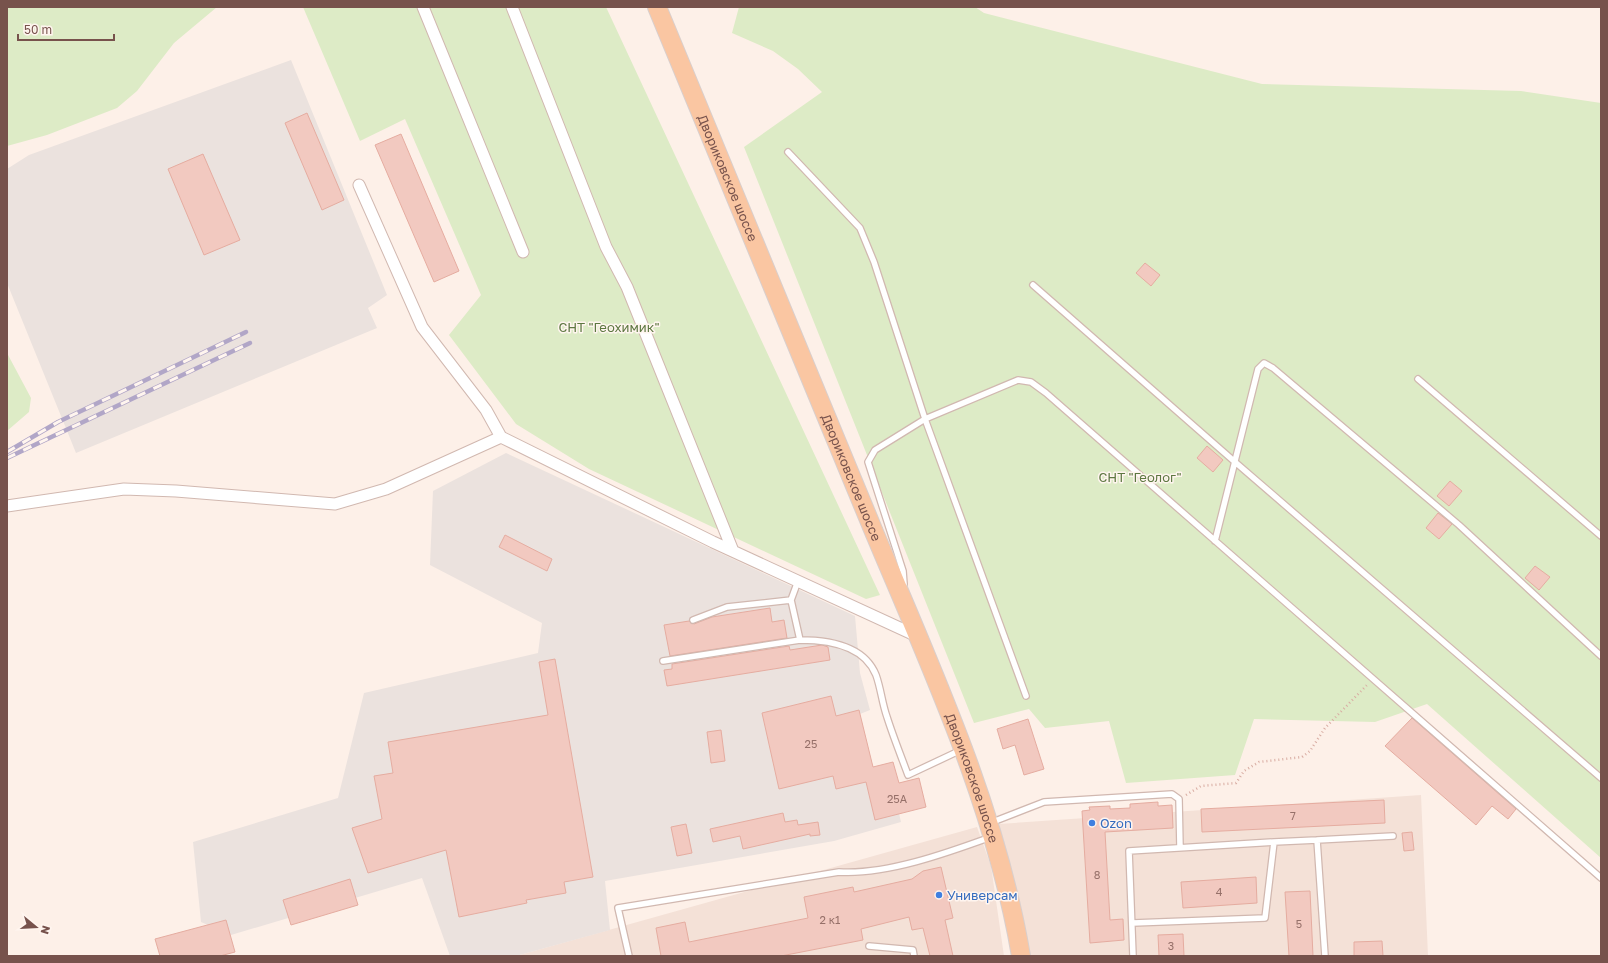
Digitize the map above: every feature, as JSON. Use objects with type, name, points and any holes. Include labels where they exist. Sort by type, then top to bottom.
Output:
[{"type":"main road","name":"Двориковское шоссе","points":[[657,7],[905,606],[962,750],[991,830],[1001,863],[1020,956]]},
{"type":"street","points":[[423,7],[523,252]]},
{"type":"street","points":[[512,7],[606,247],[626,287],[733,551]]},
{"type":"street","points":[[359,185],[422,327],[486,410],[501,437],[733,551],[917,636]]},
{"type":"street","points":[[7,506],[124,489],[176,491],[335,504],[386,490],[501,437]]},
{"type":"lane","points":[[788,152],[860,228],[874,262],[925,419],[1026,696]]},
{"type":"lane","points":[[1033,285],[1235,462],[1601,778]]},
{"type":"lane","points":[[1215,541],[1258,369],[1264,363],[1273,368],[1459,525],[1601,656]]},
{"type":"lane","points":[[1418,379],[1601,536]]},
{"type":"lane","points":[[905,606],[903,571],[868,462],[875,450],[925,419],[1018,380],[1030,382],[1046,393],[1601,878]]},
{"type":"lane","points":[[798,581],[791,600],[800,640]]},
{"type":"lane","points":[[693,620],[727,607],[791,600]]},
{"type":"lane","points":[[662,661],[800,640],[820,640],[836,643],[862,655],[876,675],[887,716],[908,775],[962,750]]},
{"type":"lane","points":[[629,956],[618,908],[840,872],[858,873],[935,857],[1044,802],[1172,794],[1179,799],[1180,848]]},
{"type":"lane","points":[[1133,956],[1133,923],[1129,851],[1392,836]]},
{"type":"lane","points":[[1317,840],[1325,956]]},
{"type":"lane","points":[[1133,923],[1266,918],[1274,842]]},
{"type":"lane","points":[[869,946],[913,950],[914,956]]},
{"type":"path","points":[[1179,799],[1201,786],[1236,783],[1244,771],[1259,762],[1302,757],[1310,751],[1325,728],[1372,678]]},
{"type":"shaded area","points":[[291,60],[387,295],[368,308],[377,328],[76,453],[7,283],[7,169],[29,155]]},
{"type":"shaded area","points":[[506,453],[855,616],[860,673],[870,710],[860,714],[873,767],[893,762],[896,773],[890,775],[901,822],[834,841],[605,881],[610,930],[516,956],[450,956],[422,878],[231,935],[201,922],[193,842],[338,798],[364,693],[538,653],[542,623],[430,565],[433,491]]},
{"type":"shaded area","points":[[1421,795],[1428,956],[1030,956],[999,824]]},
{"type":"shaded area","points":[[977,827],[991,866],[1004,956],[516,956]]},
{"type":"green space","points":[[7,7],[217,7],[174,43],[137,91],[117,108],[47,135],[7,146]]},
{"type":"green space","name":"СНТ \"Геохимик\"","points":[[303,7],[606,7],[880,595],[866,599],[589,469],[516,424],[449,335],[481,295],[405,119],[360,141]]},
{"type":"green space","name":"СНТ \"Геолог\"","points":[[739,7],[975,7],[984,13],[1262,84],[1521,91],[1601,103],[1601,858],[1427,704],[1375,722],[1254,719],[1235,775],[1126,783],[1109,721],[1045,728],[1029,709],[974,723],[744,147],[822,92],[798,69],[773,51],[732,33]]},
{"type":"green space","points":[[7,353],[31,398],[29,412],[7,431]]},
{"type":"building","points":[[307,113],[344,200],[322,210],[285,123]]},
{"type":"building","points":[[401,134],[459,271],[434,282],[375,145]]},
{"type":"building","points":[[203,154],[240,240],[204,255],[168,169]]},
{"type":"building","points":[[1145,263],[1160,275],[1151,286],[1136,273]]},
{"type":"building","points":[[1207,446],[1223,460],[1213,472],[1197,458]]},
{"type":"building","points":[[1450,481],[1462,491],[1449,506],[1437,496]]},
{"type":"building","points":[[1438,513],[1452,524],[1439,539],[1426,528]]},
{"type":"building","points":[[505,535],[552,559],[547,571],[499,547]]},
{"type":"building","points":[[1535,566],[1550,577],[1539,590],[1525,578]]},
{"type":"building","points":[[770,608],[772,622],[784,620],[787,638],[670,656],[664,625],[689,621],[694,624],[712,617]]},
{"type":"building","points":[[822,645],[828,647],[830,660],[667,686],[664,670],[672,669],[672,664],[789,646],[790,650]]},
{"type":"building","points":[[555,659],[593,877],[564,882],[566,893],[526,900],[527,903],[459,917],[446,850],[368,873],[352,828],[382,819],[374,776],[393,773],[388,742],[548,715],[539,662]]},
{"type":"building","points":[[831,696],[836,716],[859,710],[873,767],[893,762],[899,783],[919,778],[926,807],[875,820],[866,782],[836,789],[833,776],[779,789],[762,713]]},
{"type":"building","points":[[1412,718],[1516,809],[1508,819],[1492,806],[1476,825],[1385,746]]},
{"type":"building","points":[[1028,719],[1044,769],[1024,775],[1015,745],[1003,749],[997,729]]},
{"type":"building","points":[[721,730],[725,761],[711,763],[707,732]]},
{"type":"building","points":[[1384,800],[1385,823],[1202,832],[1201,809]]},
{"type":"building","points":[[1158,802],[1158,806],[1172,805],[1173,828],[1105,832],[1110,920],[1123,919],[1124,940],[1090,943],[1082,811],[1090,810],[1089,807],[1110,806],[1110,809],[1130,808],[1130,804]]},
{"type":"building","points":[[783,813],[785,822],[797,820],[798,825],[818,822],[820,835],[810,836],[810,834],[743,849],[740,836],[713,842],[710,829]]},
{"type":"building","points":[[686,824],[692,853],[677,856],[671,827]]},
{"type":"building","points":[[1412,832],[1414,850],[1404,851],[1402,833]]},
{"type":"building","points":[[941,867],[953,918],[945,920],[953,956],[930,956],[923,928],[912,930],[909,917],[861,929],[863,940],[781,956],[661,956],[656,928],[685,922],[689,942],[808,918],[804,897],[853,887],[854,892],[912,879],[923,871]]},
{"type":"building","points":[[1256,877],[1257,903],[1183,908],[1181,882]]},
{"type":"building","points":[[350,879],[358,905],[291,925],[283,900]]},
{"type":"building","points":[[1310,891],[1313,956],[1289,956],[1285,892]]},
{"type":"building","points":[[226,920],[235,952],[220,956],[160,956],[155,939]]},
{"type":"building","points":[[1183,934],[1184,956],[1159,956],[1158,935]]},
{"type":"building","points":[[1382,941],[1383,956],[1354,956],[1354,942]]},
{"type":"railway","points":[[7,452],[58,422],[246,332]]},
{"type":"railway","points":[[7,458],[250,343]]},
{"type":"place","name":"Ozon","points":[[1092,823]]},
{"type":"place","name":"Универсам","points":[[939,895]]}]
